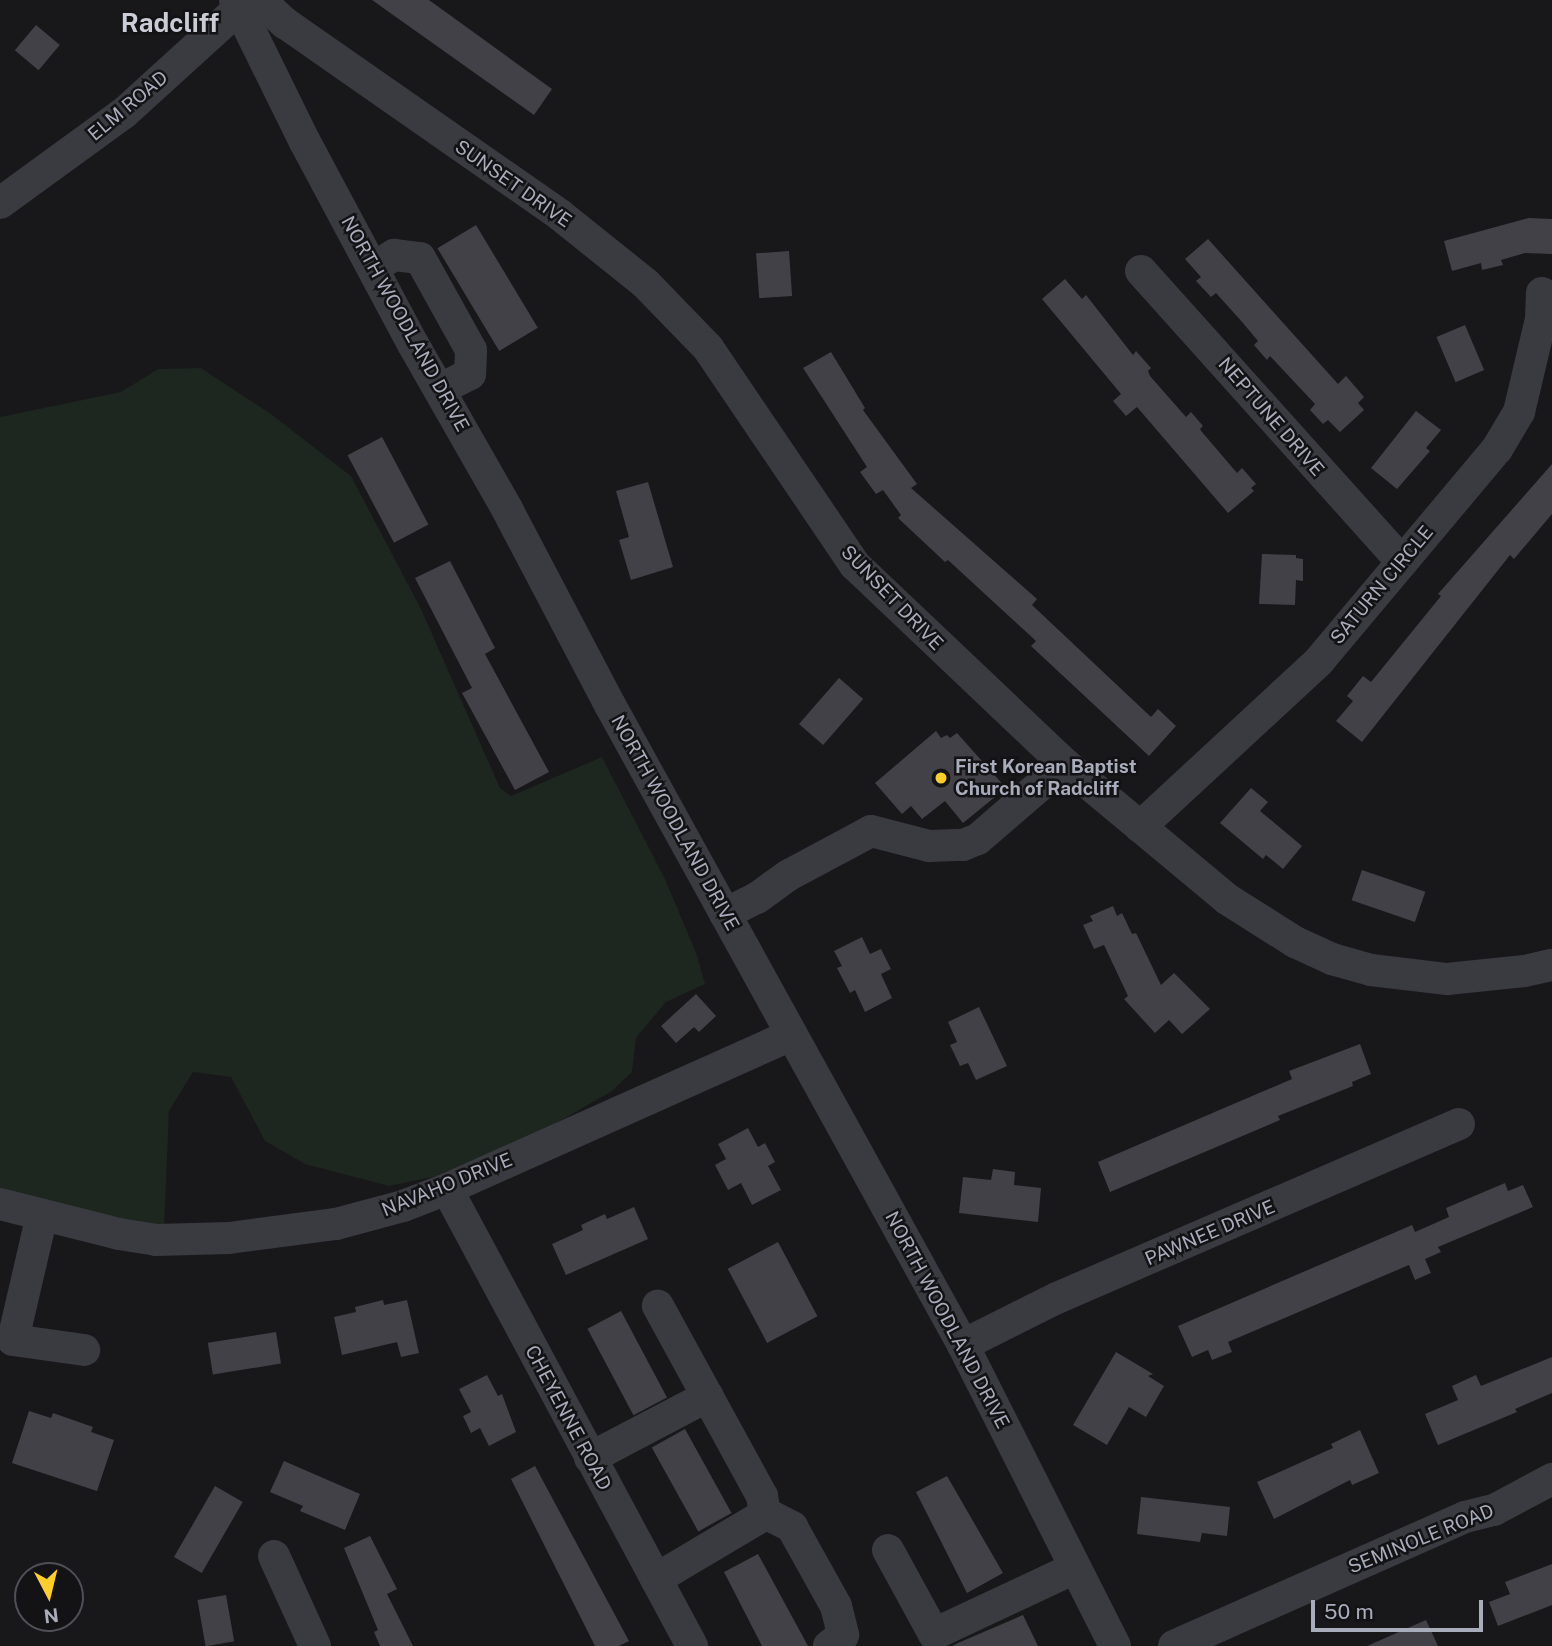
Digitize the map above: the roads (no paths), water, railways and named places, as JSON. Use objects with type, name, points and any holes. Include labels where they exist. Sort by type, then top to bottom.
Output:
[{"type":"street","name":"ELM ROAD","points":[[0,203],[124,113],[245,2]]},
{"type":"street","name":"NORTH WOODLAND DRIVE","points":[[245,2],[373,268],[413,344],[440,388],[791,1035],[963,1345],[1115,1646]]},
{"type":"street","name":"SUNSET DRIVE","points":[[245,2],[285,23],[559,215],[646,284],[708,348],[855,565],[1065,764],[1261,923],[1332,959],[1408,977],[1447,979],[1503,974],[1552,965]]},
{"type":"street","points":[[373,268],[394,255],[420,258],[456,322],[471,350],[470,374],[440,388]]},
{"type":"street","name":"NEPTUNE DRIVE","points":[[1141,271],[1402,562]]},
{"type":"street","name":"SATURN CIRCLE","points":[[1140,827],[1319,661],[1510,430],[1519,412],[1529,374],[1541,319],[1542,293]]},
{"type":"street","points":[[413,344],[456,322]]},
{"type":"street","points":[[725,914],[757,898],[789,875],[871,831],[929,846],[963,845],[978,839],[1065,764]]},
{"type":"street","name":"NAVAHO DRIVE","points":[[0,1204],[120,1234],[156,1240],[229,1238],[335,1224],[402,1206],[447,1189],[791,1035]]},
{"type":"street","name":"PAWNEE DRIVE","points":[[963,1345],[1057,1298],[1459,1124]]},
{"type":"street","name":"CHEYENNE ROAD","points":[[447,1189],[692,1646]]},
{"type":"street","points":[[42,1215],[13,1340],[84,1350]]},
{"type":"street","points":[[659,1306],[762,1496],[763,1512]]},
{"type":"street","points":[[590,1458],[708,1396]]},
{"type":"street","name":"SEMINOLE ROAD","points":[[1174,1646],[1465,1517],[1494,1510],[1552,1479]]},
{"type":"street","points":[[656,1579],[763,1512]]},
{"type":"street","points":[[763,1512],[792,1527],[836,1606],[843,1635],[829,1646]]},
{"type":"street","points":[[888,1549],[934,1634],[1075,1568]]},
{"type":"street","points":[[274,1556],[315,1646]]},
{"type":"place","name":"First Korean Baptist Church of Radcliff","points":[[941,778]]},
{"type":"district","name":"Radcliff","points":[[170,23]]}]
